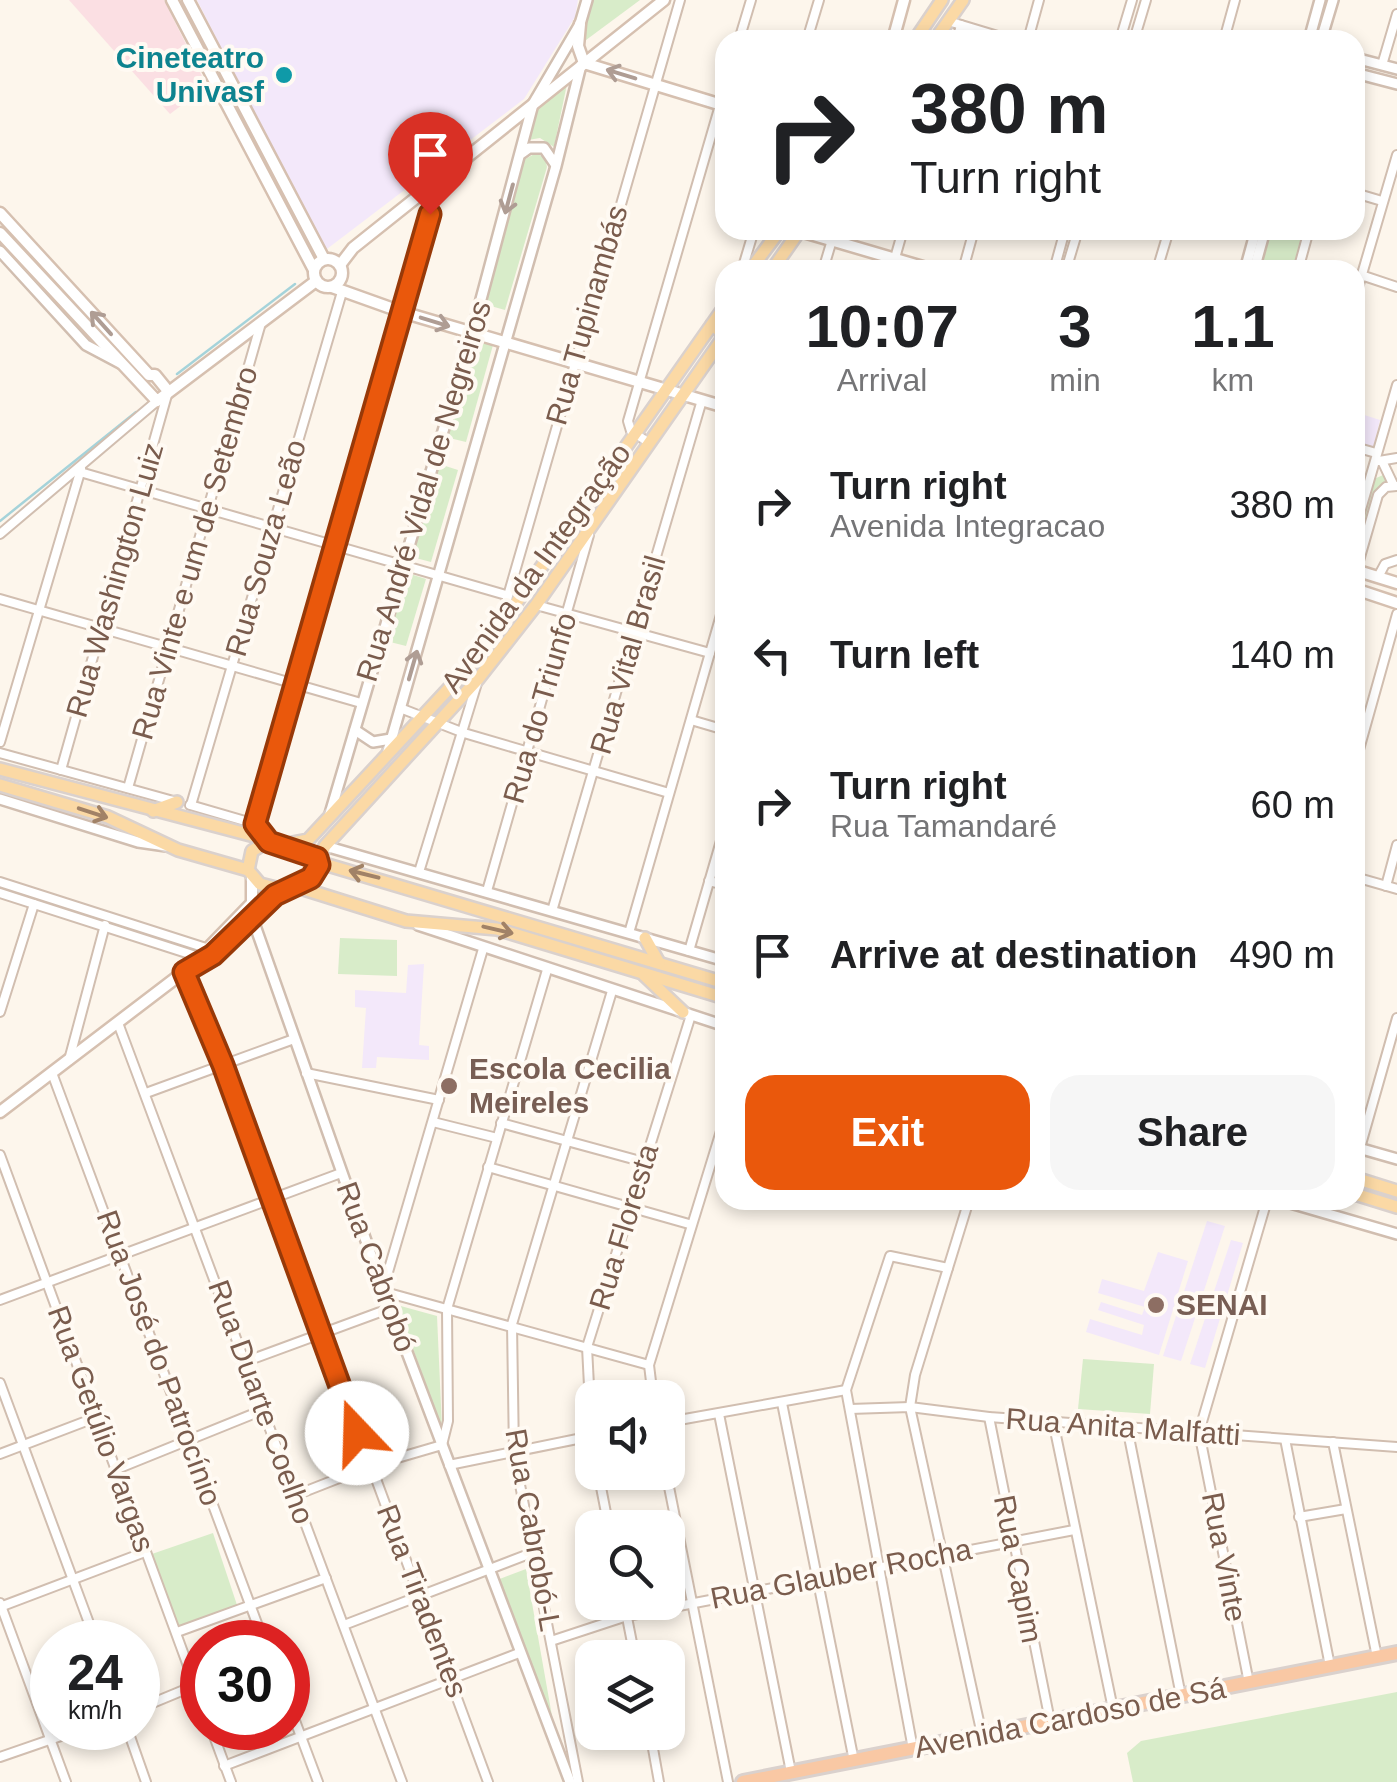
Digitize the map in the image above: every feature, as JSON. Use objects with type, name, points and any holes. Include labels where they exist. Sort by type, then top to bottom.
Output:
[{"type":"highway","name":"Avenida Cardoso de Sá","points":[[743,1782],[1397,1653]]},
{"type":"main road","points":[[172,0],[315,276],[337,289],[402,312],[715,404]]},
{"type":"main road","points":[[188,0],[324,259],[340,265]]},
{"type":"main road","points":[[337,289],[340,265],[353,248],[664,0]]},
{"type":"main road","points":[[895,30],[904,0]]},
{"type":"main road","points":[[922,30],[942,0]]},
{"type":"main road","points":[[946,30],[954,23],[962,0]]},
{"type":"main road","points":[[580,24],[582,64]]},
{"type":"main road","points":[[582,64],[715,103]]},
{"type":"main road","points":[[0,213],[168,390]]},
{"type":"main road","points":[[0,233],[157,401],[315,276],[324,259]]},
{"type":"main road","points":[[844,240],[901,260]]},
{"type":"main road","name":"Avenida da Integração","points":[[275,843],[308,840],[425,718],[498,632],[715,321]]},
{"type":"main road","name":"Avenida da Integração","points":[[290,888],[314,875],[326,846],[478,679],[536,605],[715,348]]},
{"type":"main road","points":[[152,375],[170,382],[184,378]]},
{"type":"main road","points":[[139,384],[152,375]]},
{"type":"main road","points":[[1365,573],[1397,583]]},
{"type":"main road","points":[[1365,593],[1397,603]]},
{"type":"main road","points":[[0,769],[308,852],[319,861],[715,980]]},
{"type":"main road","points":[[0,785],[108,817],[166,846],[290,888],[406,921],[498,929],[715,995]]},
{"type":"main road","points":[[151,812],[177,802]]},
{"type":"main road","points":[[0,1112],[186,970],[252,903],[250,874],[254,848],[275,843]]},
{"type":"main road","points":[[186,970],[213,955],[252,917],[290,888]]},
{"type":"main road","points":[[645,938],[660,963]]},
{"type":"main road","points":[[641,972],[687,1014]]},
{"type":"main road","points":[[1365,1181],[1397,1191]]},
{"type":"main road","points":[[1365,1197],[1397,1207]]},
{"type":"main road","points":[[1375,1200],[1397,1217]]},
{"type":"street","name":"Rua André Vidal de Negreiros","points":[[328,820],[472,333],[533,104],[580,24],[587,0]]},
{"type":"street","name":"Rua Tupinambás","points":[[498,632],[680,0]]},
{"type":"street","points":[[742,30],[751,0]]},
{"type":"street","points":[[811,30],[819,0]]},
{"type":"street","points":[[1031,30],[1039,0]]},
{"type":"street","points":[[1123,30],[1132,0]]},
{"type":"street","points":[[1137,30],[1146,0]]},
{"type":"street","points":[[1227,30],[1235,0]]},
{"type":"street","points":[[1312,30],[1320,0]]},
{"type":"street","points":[[1324,30],[1332,0]]},
{"type":"street","points":[[1382,64],[1397,14]]},
{"type":"street","points":[[955,30],[954,23],[977,30]]},
{"type":"street","points":[[1365,60],[1397,69]]},
{"type":"street","name":"Rua André Vidal de Negreiros","points":[[386,758],[582,64]]},
{"type":"street","points":[[1365,75],[1397,84]]},
{"type":"street","points":[[648,442],[634,434],[628,424],[715,131]]},
{"type":"street","points":[[522,153],[529,148],[544,148],[556,166]]},
{"type":"street","points":[[1365,261],[1397,155]]},
{"type":"street","points":[[255,824],[440,180]]},
{"type":"street","points":[[1365,196],[1382,202]]},
{"type":"street","points":[[895,258],[900,240]]},
{"type":"street","points":[[0,251],[86,345],[120,363]]},
{"type":"street","points":[[1365,276],[1397,286]]},
{"type":"street","name":"Rua Souza Leão","points":[[191,805],[337,289]]},
{"type":"street","name":"Rua Vinte e um de Setembro","points":[[128,788],[262,319]]},
{"type":"street","points":[[1365,499],[1397,385]]},
{"type":"street","name":"Rua Washington Luiz","points":[[61,770],[143,490],[168,390]]},
{"type":"street","name":"Rua Vital Brasil","points":[[552,910],[702,400]]},
{"type":"street","points":[[0,534],[80,471],[157,401]]},
{"type":"street","points":[[1365,452],[1378,459],[1395,485],[1377,498],[1365,539]]},
{"type":"street","points":[[1378,459],[1397,458]]},
{"type":"street","points":[[80,471],[506,595]]},
{"type":"street","points":[[0,742],[80,471]]},
{"type":"street","name":"Rua do Triunfo","points":[[488,891],[591,526]]},
{"type":"street","points":[[1378,577],[1386,564],[1397,560]]},
{"type":"street","points":[[0,598],[361,703]]},
{"type":"street","points":[[536,605],[710,653]]},
{"type":"street","points":[[1365,728],[1397,614]]},
{"type":"street","points":[[629,933],[715,636]]},
{"type":"street","points":[[419,872],[478,679]]},
{"type":"street","points":[[400,708],[464,733],[669,793]]},
{"type":"street","points":[[691,720],[715,727]]},
{"type":"street","points":[[355,730],[373,742],[391,738]]},
{"type":"street","points":[[0,754],[255,824],[275,843]]},
{"type":"street","points":[[0,800],[138,842],[166,846]]},
{"type":"street","points":[[1386,886],[1397,845]]},
{"type":"street","points":[[326,846],[715,958]]},
{"type":"street","points":[[689,950],[715,863]]},
{"type":"street","points":[[1365,879],[1397,889]]},
{"type":"street","points":[[710,881],[715,882]]},
{"type":"street","points":[[0,882],[203,952]]},
{"type":"street","points":[[0,893],[203,952]]},
{"type":"street","points":[[0,1012],[34,904]]},
{"type":"street","name":"Rua Cabrobó","points":[[252,917],[487,1570],[574,1782]]},
{"type":"street","points":[[406,921],[483,950],[715,1023]]},
{"type":"street","points":[[69,1060],[105,925]]},
{"type":"street","points":[[483,950],[384,1291],[649,1365]]},
{"type":"street","name":"Rua Tiradentes","points":[[186,970],[488,1782]]},
{"type":"street","points":[[296,1495],[370,1466],[442,1446],[448,1427],[448,1309],[547,970]]},
{"type":"street","name":"Rua Cabrobó-L","points":[[574,1782],[552,1641],[514,1454],[512,1324],[612,991]]},
{"type":"street","name":"Rua Floresta","points":[[589,1380],[587,1346],[687,1014]]},
{"type":"street","points":[[1365,1125],[1397,1018]]},
{"type":"street","name":"Rua Duarte Coelho","points":[[118,1023],[402,1782]]},
{"type":"street","points":[[146,1093],[294,1039]]},
{"type":"street","points":[[306,1073],[439,1100]]},
{"type":"street","name":"Rua José do Patrocínio","points":[[52,1074],[255,1620]]},
{"type":"street","points":[[433,1122],[497,1138]]},
{"type":"street","points":[[502,1123],[644,1162]]},
{"type":"street","points":[[651,1380],[649,1365],[715,1147]]},
{"type":"street","points":[[1365,1150],[1397,1159]]},
{"type":"street","name":"Rua Getúlio Vargas","points":[[0,1154],[180,1640]]},
{"type":"street","points":[[488,1167],[689,1224]]},
{"type":"street","points":[[0,1300],[341,1173]]},
{"type":"street","points":[[966,1210],[915,1375],[910,1407],[982,1735]]},
{"type":"street","name":"Rua Vinte","points":[[1249,1683],[1199,1432],[1265,1210]]},
{"type":"street","points":[[1314,1210],[1397,1234]]},
{"type":"street","points":[[913,1750],[846,1390],[888,1260],[894,1254],[948,1268]]},
{"type":"street","points":[[247,1360],[392,1308]]},
{"type":"street","points":[[0,1384],[88,1620]]},
{"type":"street","points":[[685,1419],[846,1390]]},
{"type":"street","points":[[782,1403],[854,1761]]},
{"type":"street","name":"Rua Anita Malfatti","points":[[850,1409],[910,1407],[989,1417],[1397,1447]]},
{"type":"street","points":[[116,1469],[263,1410]]},
{"type":"street","points":[[719,1414],[791,1772]]},
{"type":"street","points":[[0,1454],[96,1417]]},
{"type":"street","name":"Rua Capim","points":[[989,1417],[1050,1721]]},
{"type":"street","points":[[1053,1421],[1113,1709]]},
{"type":"street","points":[[1127,1427],[1181,1696]]},
{"type":"street","points":[[1285,1438],[1330,1666]]},
{"type":"street","points":[[449,1465],[575,1442]]},
{"type":"street","points":[[1333,1442],[1377,1657]]},
{"type":"street","points":[[670,1490],[728,1782]]},
{"type":"street","points":[[1299,1517],[1346,1509]]},
{"type":"street","name":"Rua Glauber Rocha","points":[[685,1605],[1074,1530]]},
{"type":"street","points":[[30,1687],[0,1605],[145,1552]]},
{"type":"street","points":[[344,1625],[534,1552]]},
{"type":"street","points":[[177,1632],[326,1578]]},
{"type":"street","name":"Rua Glauber Rocha","points":[[552,1641],[615,1620]]},
{"type":"street","points":[[310,1734],[519,1653]]},
{"type":"street","points":[[0,1756],[30,1746]]},
{"type":"street","points":[[53,1750],[66,1782]]},
{"type":"street","points":[[135,1750],[146,1782]]},
{"type":"street","points":[[219,1750],[231,1782]]},
{"type":"street","points":[[224,1766],[266,1750]]},
{"type":"street","points":[[306,1750],[318,1782]]},
{"type":"street","points":[[653,1750],[659,1782]]},
{"type":"shaded area","points":[[69,0],[164,0],[207,86],[170,114]]},
{"type":"shaded area","points":[[197,0],[578,0],[575,17],[524,99],[323,252]]},
{"type":"shaded area","points":[[1365,415],[1380,420],[1371,456],[1365,454]]},
{"type":"shaded area","points":[[424,964],[419,1045],[429,1046],[429,1060],[377,1057],[376,1068],[362,1068],[366,1008],[355,1007],[355,990],[406,993],[408,965]]},
{"type":"shaded area","points":[[1207,1221],[1225,1226],[1181,1361],[1163,1356]]},
{"type":"shaded area","points":[[1231,1240],[1243,1243],[1205,1368],[1190,1364]]},
{"type":"shaded area","name":"SENAI","points":[[1158,1252],[1188,1261],[1159,1355],[1086,1332],[1090,1319],[1142,1335],[1144,1325],[1098,1310],[1101,1302],[1142,1315],[1145,1307],[1098,1293],[1102,1279],[1144,1291]]},
{"type":"green space","points":[[590,0],[640,0],[582,43]]},
{"type":"green space","points":[[567,84],[554,147],[540,138],[528,140],[537,107]]},
{"type":"green space","points":[[536,153],[545,158],[547,167],[505,310],[480,303],[522,161]]},
{"type":"green space","points":[[1265,240],[1305,240],[1298,260],[1260,260]]},
{"type":"green space","points":[[470,337],[493,345],[466,442],[441,436]]},
{"type":"green space","points":[[433,462],[458,470],[431,562],[408,556]]},
{"type":"green space","points":[[1390,472],[1396,479],[1376,490],[1365,530],[1365,512],[1374,479]]},
{"type":"green space","points":[[401,571],[426,579],[406,646],[382,640]]},
{"type":"green space","points":[[340,938],[397,940],[397,976],[338,974]]},
{"type":"green space","points":[[397,1305],[437,1316],[442,1428]]},
{"type":"green space","points":[[1083,1359],[1154,1364],[1150,1414],[1078,1409]]},
{"type":"green space","points":[[213,1533],[239,1611],[213,1620],[180,1620],[180,1631],[175,1633],[149,1555]]},
{"type":"green space","points":[[526,1569],[558,1750],[497,1580]]},
{"type":"green space","points":[[1397,1692],[1397,1782],[1133,1782],[1127,1753],[1141,1741]]},
{"type":"waterway","points":[[177,374],[295,284]]},
{"type":"waterway","points":[[0,521],[136,412]]},
{"type":"place","name":"Cineteatro Univasf","points":[[284,75]]},
{"type":"place","name":"Escola Cecilia Meireles","points":[[449,1086]]},
{"type":"place","name":"SENAI","points":[[1156,1305]]},
{"type":"route","points":[[357,1433],[223,1065],[184,972],[213,955],[275,895],[311,878],[319,865],[308,852],[269,842],[255,824],[430,214]]}]
